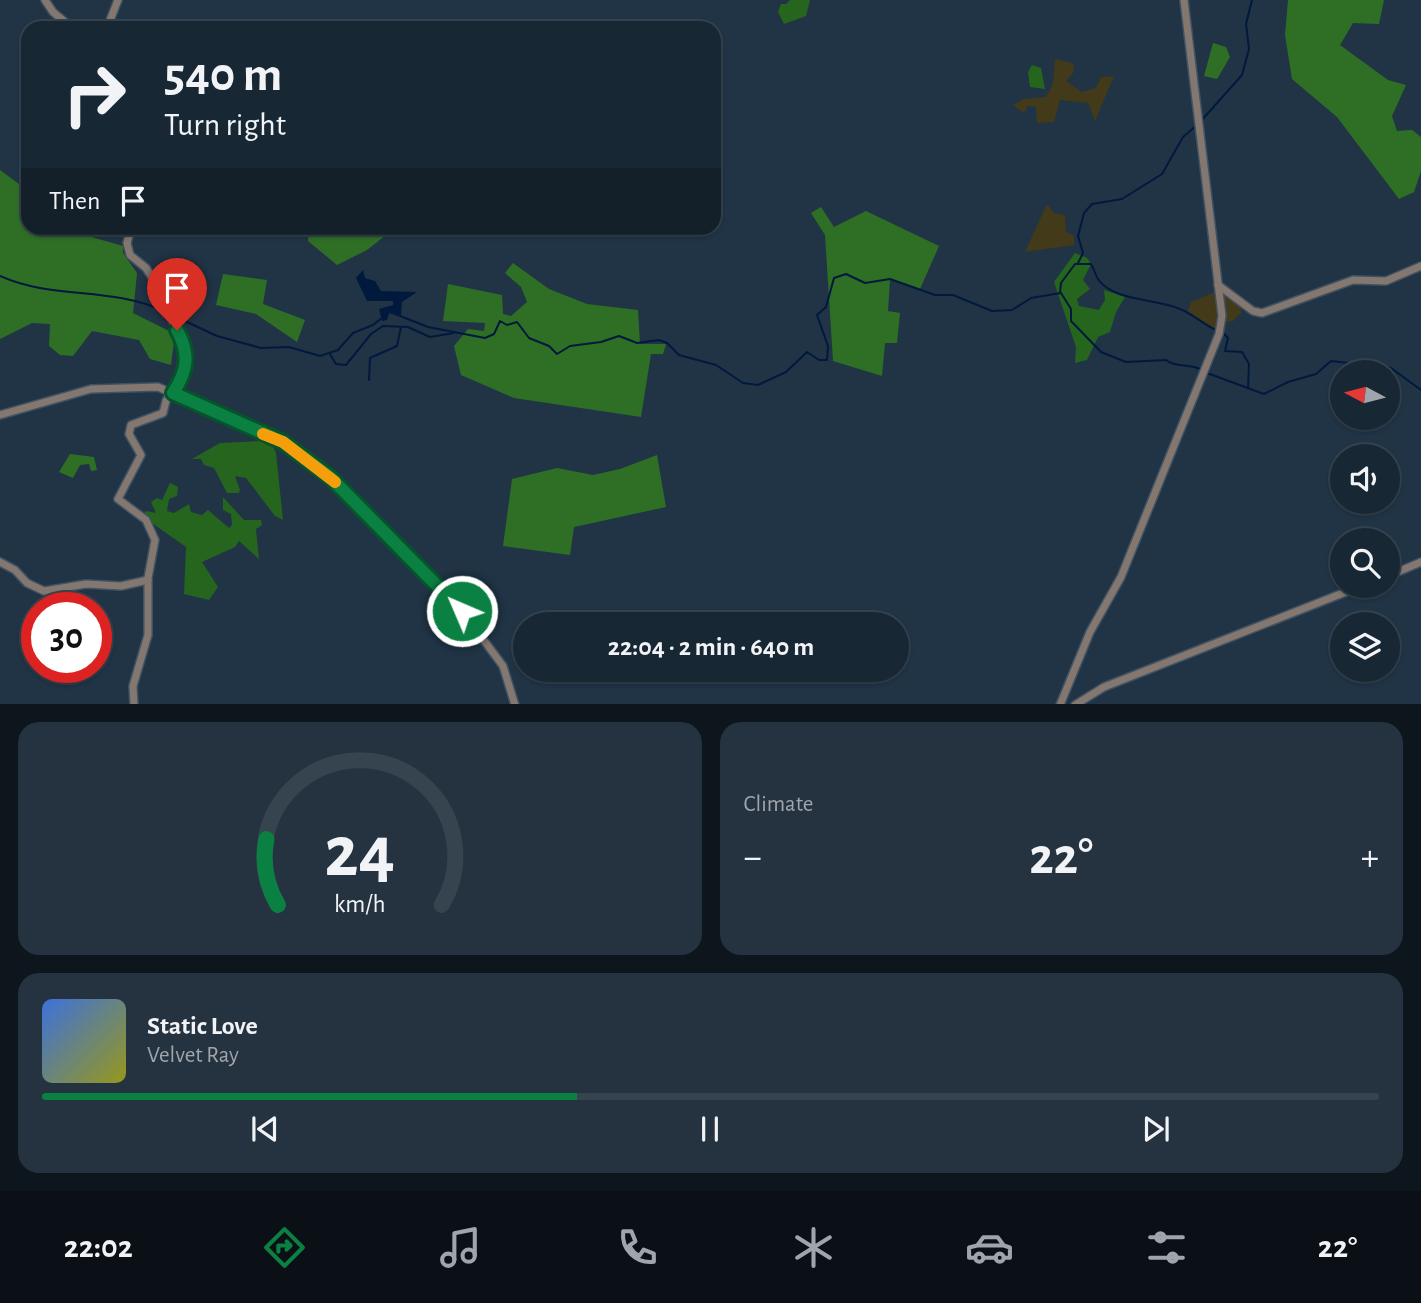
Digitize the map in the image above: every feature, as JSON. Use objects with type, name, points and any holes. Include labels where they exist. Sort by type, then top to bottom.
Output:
[{"type":"street","points":[[45,0],[52,12],[63,21]]},
{"type":"street","points":[[110,21],[118,0]]},
{"type":"street","points":[[1060,704],[1085,643],[1121,577],[1219,334],[1222,316],[1184,0]]},
{"type":"street","points":[[129,235],[127,243],[130,255],[146,268],[155,282],[188,355],[187,364],[173,393],[166,401],[163,413],[131,425],[129,435],[141,454],[118,499],[138,512],[152,531],[153,552],[148,580],[148,635],[133,686],[134,704]]},
{"type":"street","points":[[1218,285],[1252,311],[1262,313],[1353,280],[1386,281],[1421,265]]},
{"type":"street","points":[[0,415],[91,389],[158,387],[283,442],[330,477],[462,611],[503,666],[515,704]]},
{"type":"street","points":[[0,562],[15,570],[27,583],[44,591],[86,583],[121,586],[148,580]]},
{"type":"street","points":[[1400,571],[1421,562]]},
{"type":"street","points":[[1077,704],[1104,687],[1330,598]]},
{"type":"green space","points":[[790,0],[810,0],[806,16],[784,24],[778,12],[781,4]]},
{"type":"green space","points":[[1288,0],[1384,0],[1379,24],[1353,23],[1340,45],[1388,80],[1406,85],[1392,116],[1397,131],[1412,130],[1421,137],[1421,171],[1414,192],[1399,199],[1337,117],[1292,79],[1285,35]]},
{"type":"green space","points":[[1213,43],[1226,47],[1230,57],[1217,79],[1204,76]]},
{"type":"green space","points":[[1032,65],[1041,68],[1045,89],[1030,87],[1028,72]]},
{"type":"green space","points":[[0,170],[21,184],[21,235],[84,235],[123,246],[123,253],[137,273],[133,313],[175,334],[171,365],[150,359],[139,340],[92,331],[73,356],[60,355],[49,346],[50,324],[32,323],[0,339]]},
{"type":"green space","points":[[821,207],[834,227],[866,211],[939,246],[920,289],[890,280],[888,311],[900,313],[897,343],[885,343],[882,376],[833,361],[825,235],[811,213]]},
{"type":"green space","points":[[308,235],[386,235],[367,250],[337,265],[308,241]]},
{"type":"green space","points":[[1075,253],[1087,258],[1091,264],[1083,280],[1090,289],[1077,299],[1079,306],[1099,310],[1105,300],[1104,290],[1125,297],[1116,312],[1110,332],[1098,337],[1087,360],[1075,363],[1076,347],[1054,282]]},
{"type":"green space","points":[[513,263],[549,289],[587,304],[638,310],[640,344],[666,344],[663,354],[651,354],[641,417],[514,398],[461,375],[454,346],[468,329],[484,331],[485,323],[443,321],[448,284],[502,295],[503,314],[511,316],[527,302],[521,287],[505,273]]},
{"type":"green space","points":[[223,274],[267,280],[263,304],[305,320],[297,342],[256,314],[216,305]]},
{"type":"green space","points":[[260,441],[273,446],[276,453],[283,520],[275,516],[246,478],[235,476],[239,493],[227,493],[214,468],[204,465],[201,459],[192,459],[220,443]]},
{"type":"green space","points":[[70,454],[94,457],[97,470],[91,471],[89,464],[80,465],[73,478],[59,472]]},
{"type":"green space","points":[[657,455],[666,507],[574,527],[570,555],[503,546],[512,479],[557,468],[593,475],[620,469]]},
{"type":"green space","points":[[170,483],[178,487],[177,496],[169,499],[167,511],[174,513],[189,504],[191,512],[202,515],[208,510],[229,528],[232,525],[231,514],[223,510],[223,497],[244,520],[261,520],[262,525],[256,529],[259,559],[239,541],[235,547],[202,562],[218,587],[209,600],[184,594],[186,547],[142,516],[146,511],[156,513],[151,502],[157,498],[162,500]]},
{"type":"sand","points":[[1055,59],[1073,63],[1074,72],[1066,81],[1082,92],[1096,88],[1101,77],[1114,76],[1095,121],[1088,103],[1060,100],[1054,122],[1037,123],[1036,107],[1027,106],[1026,111],[1022,112],[1013,105],[1024,99],[1046,97],[1053,84]]},
{"type":"sand","points":[[1047,204],[1054,213],[1065,215],[1066,232],[1074,236],[1074,245],[1025,252]]},
{"type":"sand","points":[[1222,289],[1240,300],[1241,313],[1233,321],[1221,322],[1213,329],[1188,312],[1191,302]]},
{"type":"water","points":[[363,270],[365,278],[375,281],[381,291],[417,292],[402,302],[401,315],[390,311],[387,320],[382,321],[379,309],[393,305],[393,301],[367,301],[356,278]]},
{"type":"waterway","points":[[1201,121],[1242,75],[1249,49],[1246,24],[1252,0]]},
{"type":"waterway","points":[[1078,263],[1083,253],[1078,236],[1084,213],[1092,204],[1122,199],[1162,174],[1183,137],[1197,125]]},
{"type":"waterway","points":[[1060,293],[1061,283],[1075,264],[1091,264],[1098,279],[1114,292],[1180,309],[1218,331]]},
{"type":"waterway","points":[[390,312],[428,327],[485,338],[494,334],[500,321],[507,325],[517,322],[529,338],[549,346],[557,354],[570,346],[601,342],[619,336],[637,343],[659,340],[667,343],[679,355],[716,365],[743,383],[758,385],[786,372],[807,352],[819,360],[827,360],[828,346],[817,315],[826,307],[834,278],[846,274],[865,283],[890,279],[935,295],[953,295],[992,311],[1012,310],[1031,298],[1061,293],[1071,309],[1071,321],[1101,352],[1126,362],[1166,360],[1202,370]]},
{"type":"waterway","points":[[0,276],[40,288],[123,298],[164,311]]},
{"type":"waterway","points":[[172,315],[217,336],[261,348],[289,347],[320,356],[338,350],[353,333],[373,325],[383,317]]},
{"type":"waterway","points":[[330,354],[336,364],[346,365],[371,334],[383,326],[408,327],[430,337],[454,333]]},
{"type":"waterway","points":[[369,380],[370,358],[397,346],[401,327]]},
{"type":"waterway","points":[[1223,333],[1228,338],[1225,351],[1242,352],[1249,364],[1248,388]]},
{"type":"waterway","points":[[1207,373],[1264,394],[1288,382],[1316,374],[1331,361],[1391,368],[1421,390]]},
{"type":"slow traffic","points":[[263,434],[283,442],[335,482]]},
{"type":"route","points":[[177,330],[188,355],[187,364],[173,393],[283,442],[330,477],[462,611]]}]
